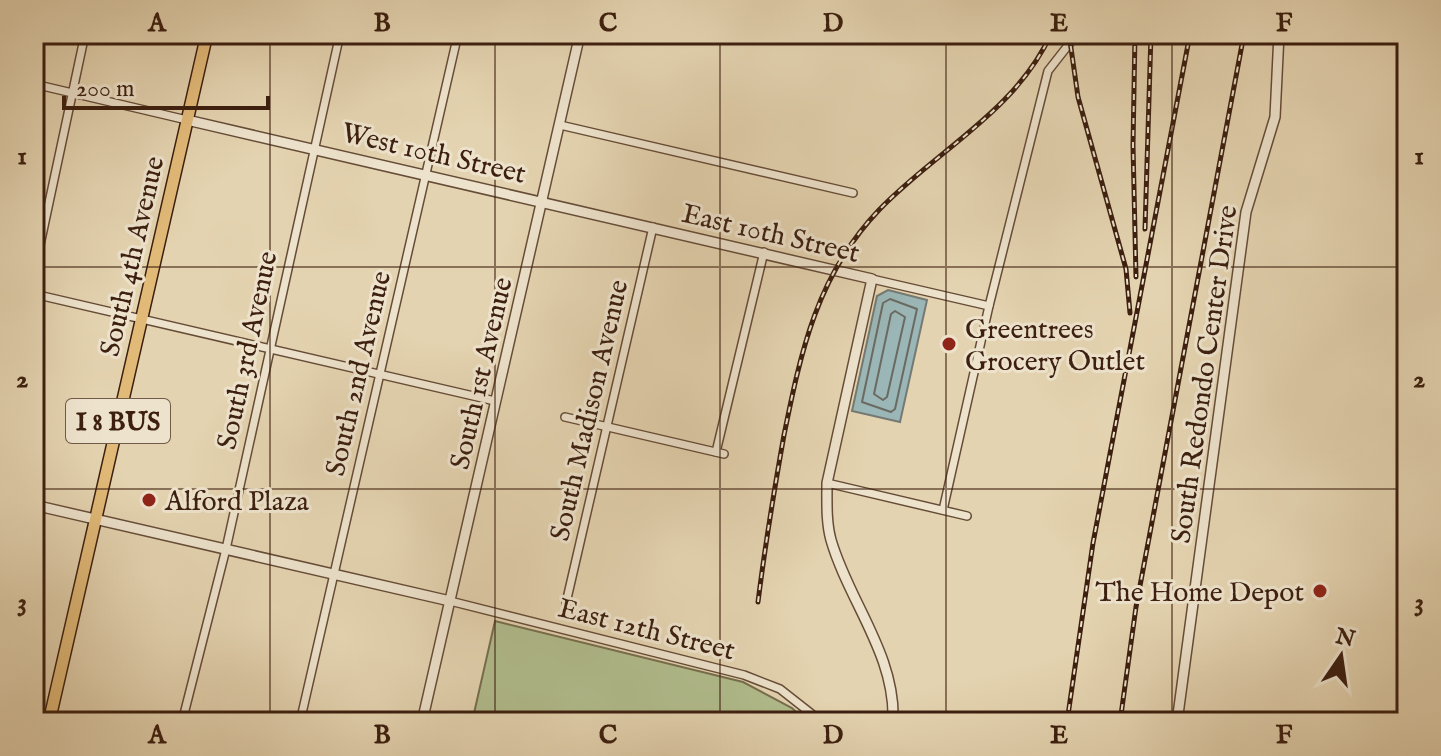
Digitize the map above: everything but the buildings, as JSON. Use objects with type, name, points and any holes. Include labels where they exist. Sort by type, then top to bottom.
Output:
[{"type":"main road","name":"South 4th Avenue","points":[[52,721],[95,519],[207,34]]},
{"type":"street","points":[[34,273],[85,34]]},
{"type":"street","name":"South 3rd Avenue","points":[[182,722],[226,549],[268,348],[340,34]]},
{"type":"street","name":"South 2nd Avenue","points":[[300,722],[458,34]]},
{"type":"street","name":"South 1st Avenue","points":[[422,722],[580,34]]},
{"type":"street","points":[[943,510],[989,306],[1048,71],[1077,34]]},
{"type":"street","name":"South Redondo Center Drive","points":[[1177,722],[1246,212],[1275,117],[1279,34]]},
{"type":"street","name":"West 10th Street","points":[[34,84],[542,200]]},
{"type":"street","points":[[560,125],[853,193]]},
{"type":"street","name":"East 10th Street","points":[[542,200],[989,306]]},
{"type":"street","name":"South Madison Avenue","points":[[566,603],[653,227]]},
{"type":"street","points":[[565,417],[720,453],[764,252]]},
{"type":"street","points":[[872,279],[827,483],[830,536],[888,676],[894,703],[893,722]]},
{"type":"street","points":[[34,294],[495,401]]},
{"type":"street","points":[[827,483],[967,516]]},
{"type":"street","points":[[34,505],[450,601]]},
{"type":"street","name":"East 12th Street","points":[[450,601],[700,661],[744,675],[780,689],[822,722]]},
{"type":"street","points":[[34,717],[52,721]]},
{"type":"green space","points":[[495,621],[743,682],[792,708],[807,722],[472,722]]},
{"type":"water","points":[[888,290],[927,300],[900,422],[852,411],[877,296]]},
{"type":"railway","points":[[758,602],[790,404],[805,344],[826,288],[840,261],[879,210],[996,108],[1036,61],[1051,34]]},
{"type":"railway","points":[[1069,34],[1078,97],[1126,269],[1130,313]]},
{"type":"railway","points":[[1135,34],[1133,145],[1136,277]]},
{"type":"railway","points":[[1145,229],[1151,34]]},
{"type":"railway","points":[[1067,722],[1093,543],[1190,34]]},
{"type":"railway","points":[[1120,722],[1136,607],[1244,34]]},
{"type":"place","name":"Greentrees Grocery Outlet","points":[[949,344]]},
{"type":"place","name":"Alford Plaza","points":[[149,500]]},
{"type":"place","name":"The Home Depot","points":[[1320,591]]}]
